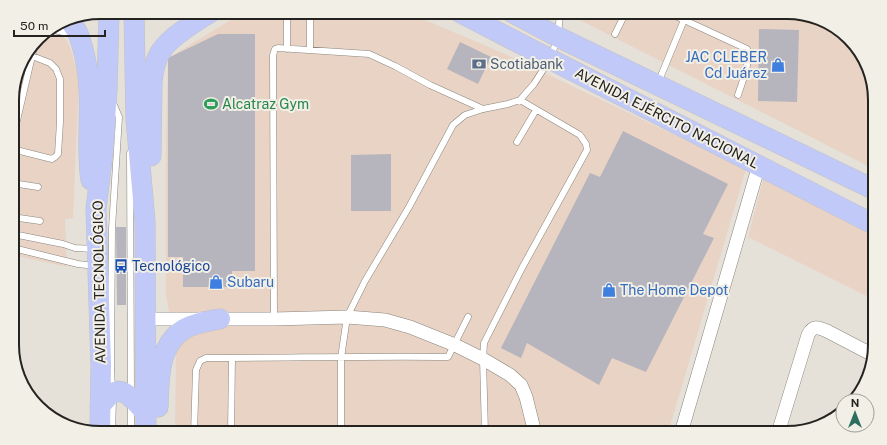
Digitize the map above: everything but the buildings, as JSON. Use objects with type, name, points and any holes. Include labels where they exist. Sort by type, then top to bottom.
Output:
[{"type":"main road","name":"AVENIDA TECNOLÓGICO","points":[[103,426],[114,398],[100,358],[96,209],[103,151],[107,89],[109,19]]},
{"type":"main road","points":[[134,19],[136,120],[144,222],[146,426]]},
{"type":"main road","points":[[144,222],[150,167],[152,82],[154,70],[158,56],[170,40],[201,19]]},
{"type":"main road","name":"AVENIDA EJÉRCITO NACIONAL","points":[[473,19],[868,221]]},
{"type":"main road","name":"AVENIDA EJÉRCITO NACIONAL","points":[[524,19],[558,37],[868,187]]},
{"type":"main road","points":[[72,24],[79,35],[89,83],[90,173],[96,209]]},
{"type":"main road","points":[[158,426],[159,384],[161,365],[166,349],[175,336],[186,328],[200,323],[220,319]]},
{"type":"main road","points":[[114,398],[146,413]]},
{"type":"street","points":[[683,426],[759,165]]},
{"type":"street","points":[[145,319],[274,319],[347,317],[385,320],[410,327],[455,345],[510,375],[521,385],[526,397],[533,426]]},
{"type":"street","points":[[780,426],[808,335],[811,330],[821,328],[867,352]]},
{"type":"lane","points":[[287,19],[287,49]]},
{"type":"lane","points":[[310,19],[310,50]]},
{"type":"lane","points":[[341,426],[341,358],[347,317],[365,281],[409,207],[453,125],[465,115],[520,100],[534,84],[550,59],[558,37],[559,19]]},
{"type":"lane","points":[[615,34],[622,19]]},
{"type":"lane","points":[[657,85],[684,20],[747,49],[749,55],[748,63],[738,95]]},
{"type":"lane","points":[[59,31],[79,35]]},
{"type":"lane","points":[[274,319],[273,55],[275,49],[369,54],[430,85],[483,109]]},
{"type":"lane","points":[[19,151],[52,159],[58,154],[60,78],[56,69],[50,63],[33,56]]},
{"type":"lane","points":[[19,112],[32,58]]},
{"type":"lane","points":[[107,89],[119,117],[112,228],[111,369],[114,398],[128,426]]},
{"type":"lane","points":[[129,118],[136,97]]},
{"type":"lane","points":[[485,426],[484,343],[522,268],[587,150],[586,144],[580,135],[520,100]]},
{"type":"lane","points":[[517,142],[536,110]]},
{"type":"lane","points":[[112,426],[130,149]]},
{"type":"lane","points":[[19,184],[38,187]]},
{"type":"lane","points":[[19,218],[40,221]]},
{"type":"lane","points":[[19,236],[74,248],[98,258]]},
{"type":"lane","points":[[19,249],[78,264],[98,258]]},
{"type":"lane","points":[[194,426],[196,370],[200,361],[206,358],[341,358],[378,356],[448,357],[468,317]]},
{"type":"lane","points":[[231,426],[232,358]]},
{"type":"shaded area","points":[[232,19],[423,19],[503,53],[746,169],[670,426],[175,426],[176,353],[166,294],[166,142],[168,58]]},
{"type":"shaded area","points":[[578,19],[787,19],[808,22],[823,27],[844,43],[851,51],[862,69],[868,100],[868,166]]},
{"type":"shaded area","points":[[60,30],[70,47],[79,78],[73,218],[65,219],[67,267],[19,256],[19,95],[27,64],[39,47],[47,39]]},
{"type":"shaded area","points":[[764,176],[868,230],[868,297],[748,237]]},
{"type":"place","name":"Scotiabank","points":[[479,64]]},
{"type":"place","name":"JAC CLEBER Cd Juárez","points":[[778,65]]},
{"type":"place","name":"Alcatraz Gym","points":[[211,104]]},
{"type":"place","name":"Tecnológico","points":[[121,266]]},
{"type":"place","name":"Subaru","points":[[216,282]]},
{"type":"place","name":"The Home Depot","points":[[609,290]]}]
